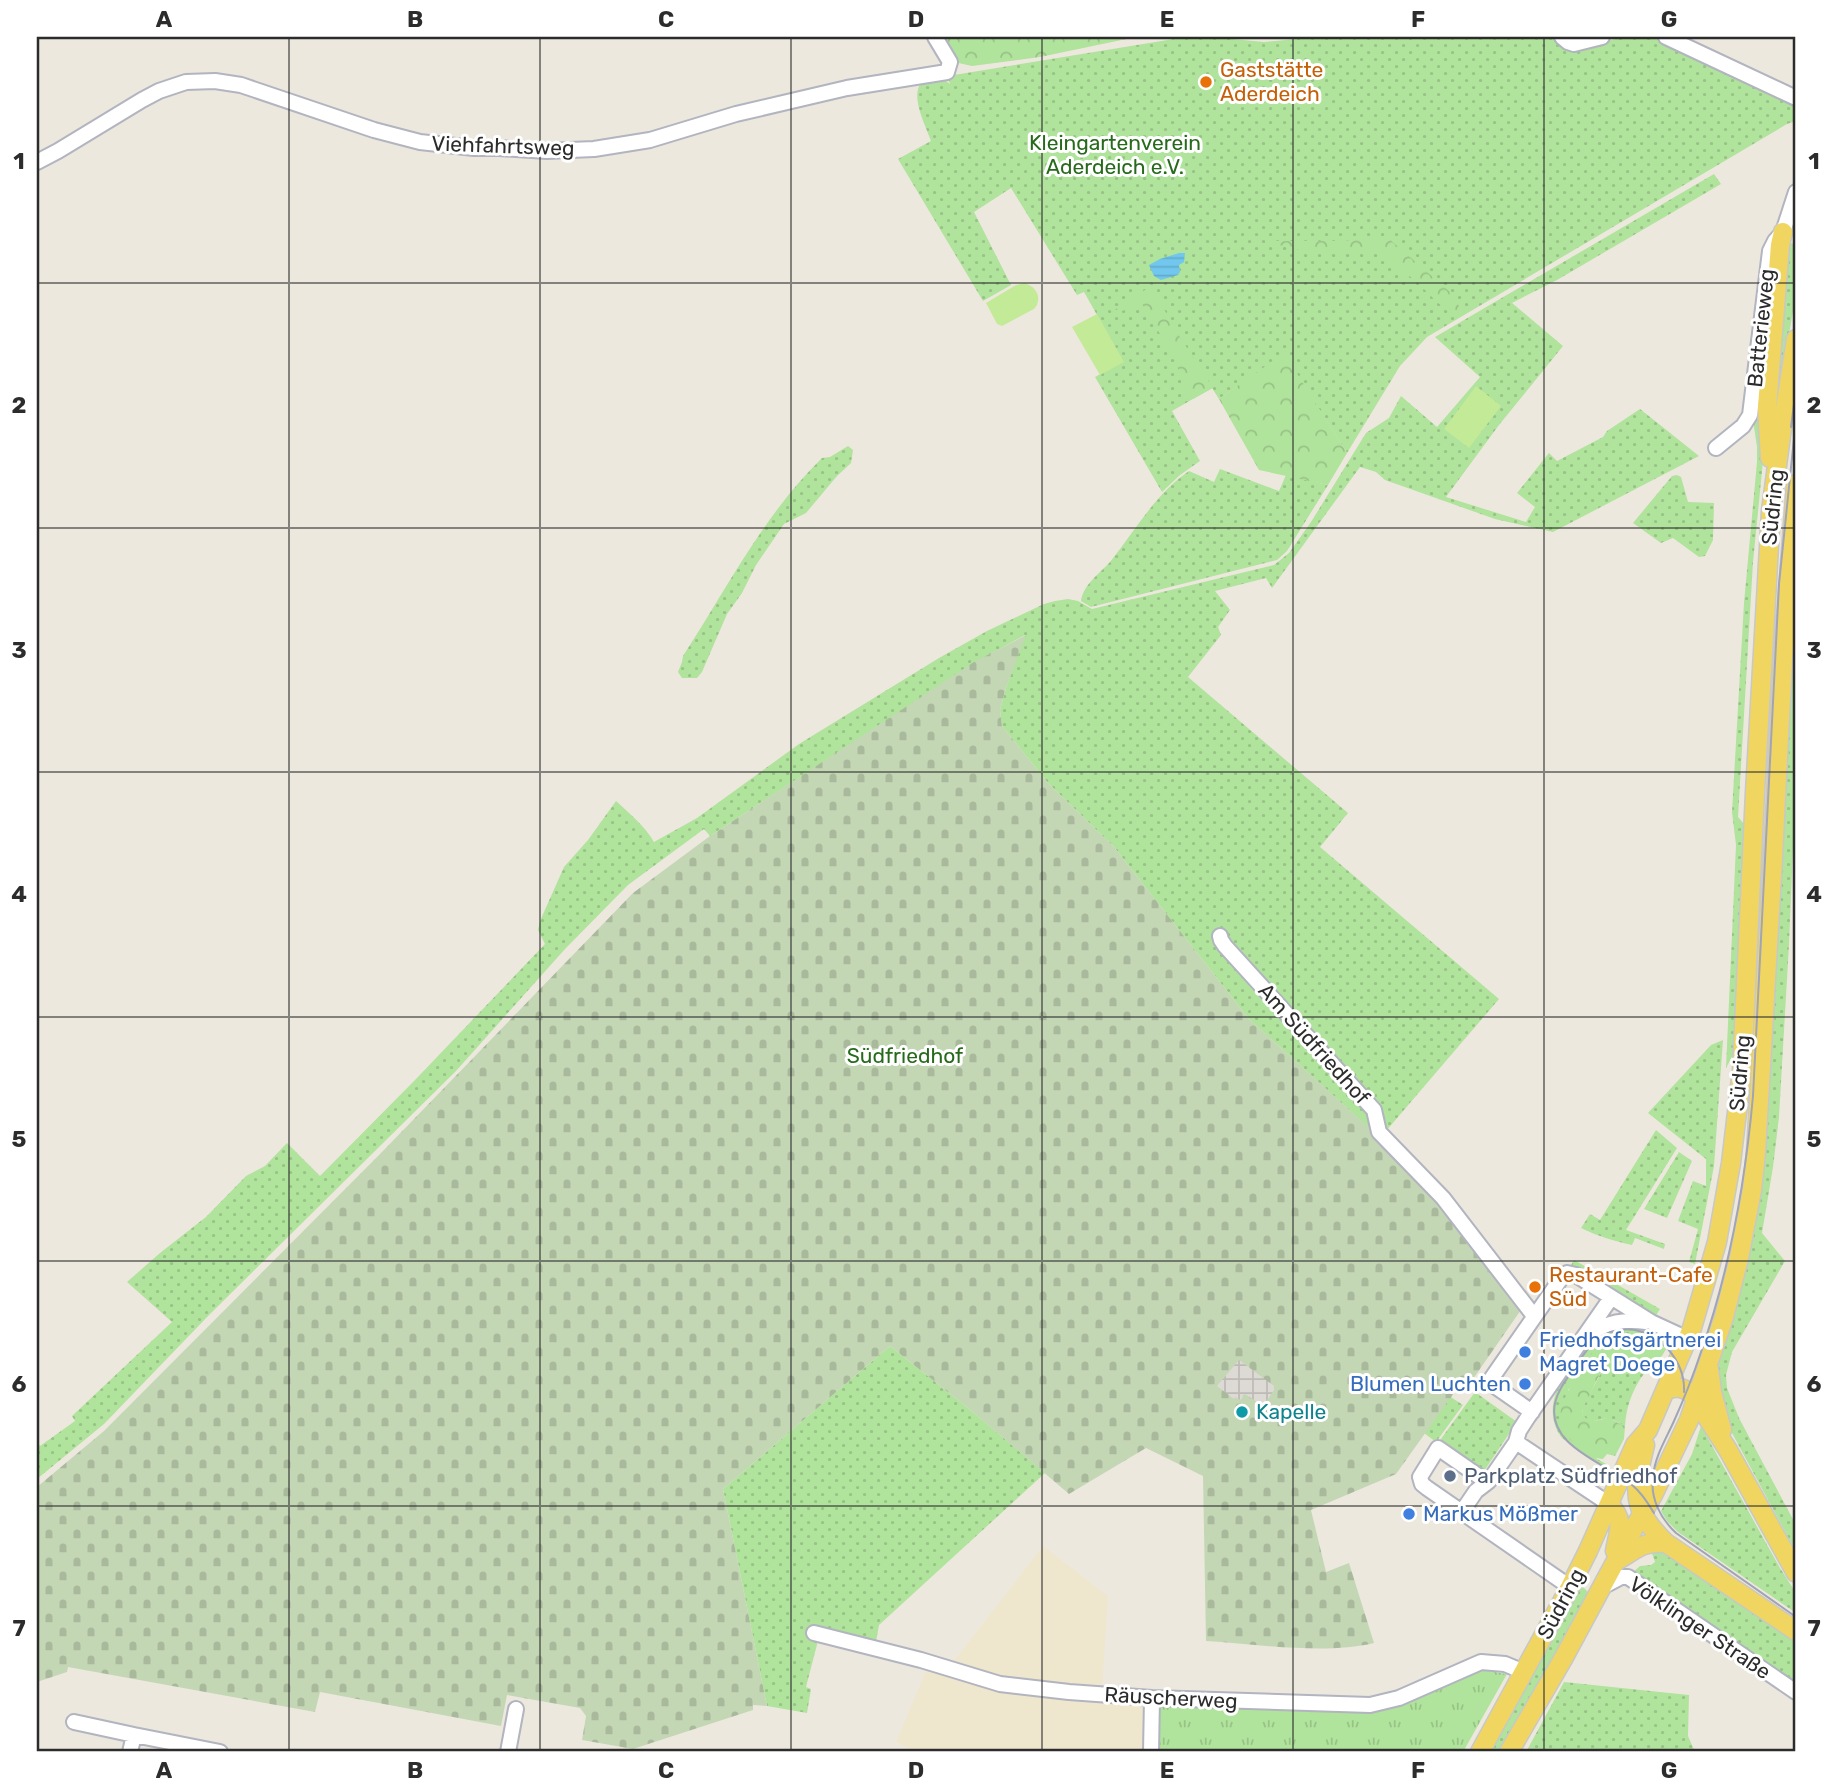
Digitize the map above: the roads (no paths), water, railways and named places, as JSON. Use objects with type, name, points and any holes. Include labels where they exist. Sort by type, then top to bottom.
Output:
[{"type":"main road","points":[[1771,511],[1767,407],[1780,245],[1790,234]]},
{"type":"main road","name":"Südring","points":[[1480,1752],[1570,1587],[1635,1445],[1648,1430],[1686,1343],[1708,1277],[1721,1220],[1742,1070],[1771,511],[1796,340]]},
{"type":"main road","name":"Südring","points":[[1509,1752],[1664,1474],[1696,1400],[1724,1317],[1739,1258],[1756,1153],[1783,658],[1796,484]]},
{"type":"main road","points":[[1708,1364],[1712,1392],[1728,1450]]},
{"type":"main road","points":[[1666,1390],[1682,1388],[1692,1394],[1728,1450],[1796,1573]]},
{"type":"main road","points":[[1648,1430],[1636,1489],[1642,1514],[1666,1543],[1796,1632]]},
{"type":"main road","points":[[1609,1504],[1617,1513],[1620,1524],[1615,1562]]},
{"type":"main road","points":[[1615,1562],[1643,1544],[1666,1543]]},
{"type":"main road","points":[[1588,1551],[1583,1576],[1585,1585],[1595,1589],[1602,1587]]},
{"type":"street","name":"Viehfahrtsweg","points":[[37,162],[159,91],[186,82],[215,81],[241,85],[374,130],[420,142],[474,148],[547,151],[594,149],[650,140],[736,114],[847,88],[940,73],[948,70],[950,62],[935,37]]},
{"type":"street","points":[[1562,37],[1574,44],[1602,37]]},
{"type":"street","points":[[1666,37],[1796,98]]},
{"type":"street","name":"Batterieweg","points":[[1716,448],[1744,426],[1750,415],[1770,251],[1775,241],[1790,234],[1796,192]]},
{"type":"street","name":"Am Südfriedhof","points":[[1220,936],[1225,946],[1262,988],[1374,1110],[1379,1132],[1443,1198],[1534,1316]]},
{"type":"street","points":[[1532,1412],[1489,1382],[1567,1273],[1576,1275],[1651,1322],[1676,1334],[1686,1343]]},
{"type":"street","points":[[1461,1513],[1479,1488],[1488,1482],[1516,1442],[1519,1431],[1611,1298]]},
{"type":"street","points":[[1584,1338],[1601,1326],[1614,1322],[1651,1322]]},
{"type":"street","points":[[1516,1442],[1609,1504]]},
{"type":"street","points":[[1488,1482],[1438,1448],[1420,1477],[1420,1482],[1461,1513],[1570,1587]]},
{"type":"street","name":"Völklinger Straße","points":[[1602,1587],[1622,1577],[1628,1577],[1796,1692]]},
{"type":"street","name":"Räuscherweg","points":[[814,1633],[921,1660],[1000,1684],[1152,1698],[1370,1705],[1399,1698],[1481,1662],[1505,1664],[1524,1672]]},
{"type":"street","points":[[1151,1752],[1152,1698]]},
{"type":"street","points":[[508,1752],[516,1709]]},
{"type":"street","points":[[74,1722],[220,1752]]},
{"type":"street","points":[[130,1752],[134,1735]]},
{"type":"water","points":[[1185,253],[1178,275],[1161,280],[1154,276],[1149,265]]},
{"type":"tram line","points":[[1791,427],[1796,389]]},
{"type":"tram line","points":[[1796,419],[1779,584],[1753,1096],[1746,1161],[1735,1226],[1711,1321],[1678,1413],[1658,1455],[1652,1484],[1657,1507],[1676,1533],[1796,1617]]},
{"type":"tram line","points":[[1654,1513],[1631,1484],[1568,1442],[1559,1431],[1555,1418],[1555,1403],[1562,1385],[1593,1343],[1605,1334],[1624,1329],[1652,1336],[1668,1349],[1680,1369],[1684,1392]]},
{"type":"place","name":"Gaststätte Aderdeich","points":[[1206,82]]},
{"type":"place","name":"Restaurant-Cafe Süd","points":[[1535,1287]]},
{"type":"place","name":"Friedhofsgärtnerei Magret Doege","points":[[1525,1352]]},
{"type":"place","name":"Blumen Luchten","points":[[1525,1384]]},
{"type":"place","name":"Kapelle","points":[[1242,1412]]},
{"type":"place","name":"Parkplatz Südfriedhof","points":[[1450,1476]]},
{"type":"place","name":"Markus Mößmer","points":[[1409,1514]]},
{"type":"park label","name":"Kleingartenverein Aderdeich e.V.","points":[[1115,155]]},
{"type":"park label","name":"Südfriedhof","points":[[905,1056]]}]
